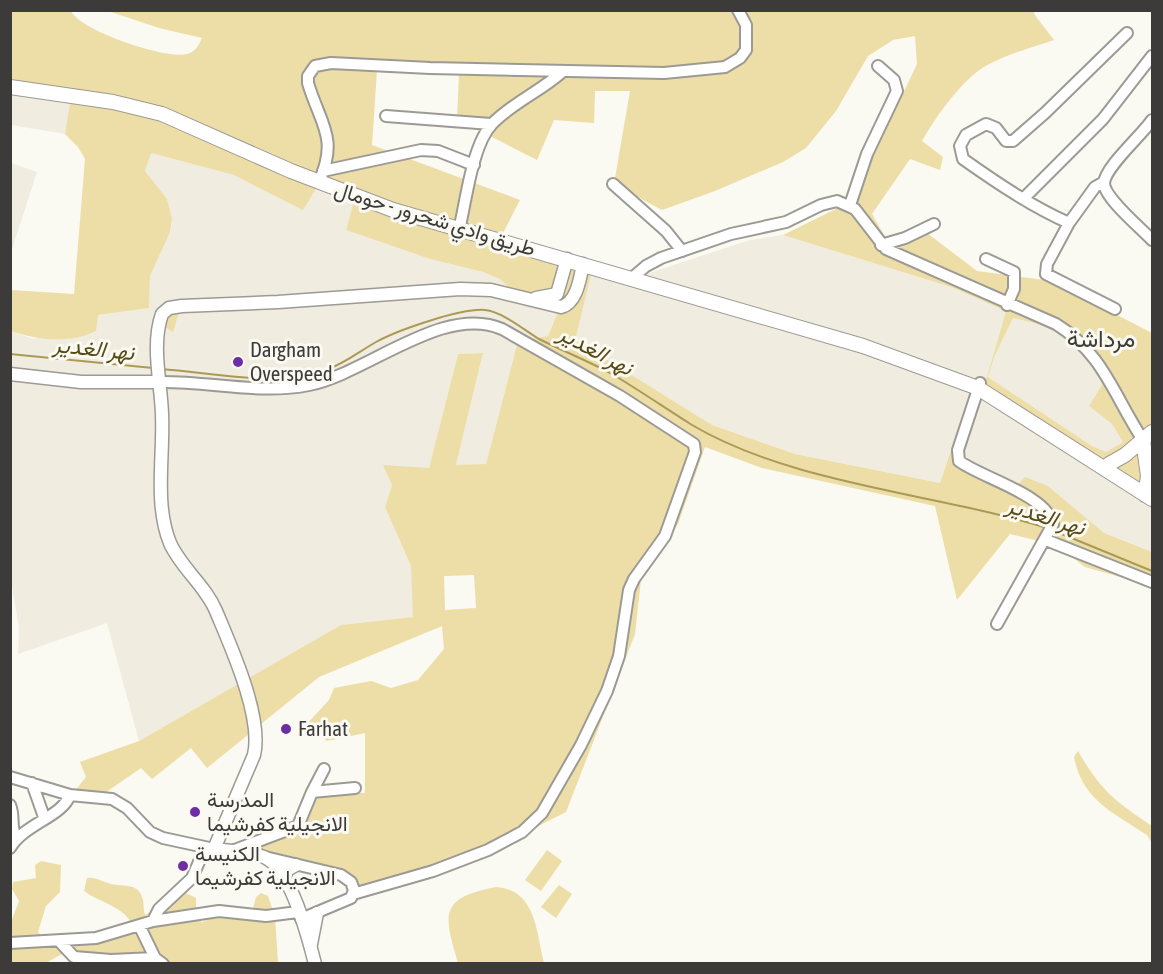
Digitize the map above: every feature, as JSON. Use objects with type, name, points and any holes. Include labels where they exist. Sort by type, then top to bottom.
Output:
[{"type":"main road","name":"طريق وادي شحرور - حومال","points":[[10,87],[113,102],[162,114],[321,177],[393,210],[926,365],[979,385],[1149,494]]},
{"type":"main road","points":[[1109,464],[1125,455],[1148,436]]},
{"type":"main road","points":[[1148,436],[1149,494]]},
{"type":"main road","name":"طريق وادي شحرور - حومال","points":[[1086,453],[1109,464],[1149,494]]},
{"type":"street","points":[[474,165],[438,151],[421,150],[321,177],[329,141],[308,83],[308,76],[315,66],[339,63],[562,72],[664,73],[724,67],[740,58],[747,42],[746,25],[738,10]]},
{"type":"street","points":[[1069,223],[1031,206],[963,159],[959,152],[961,141],[977,127],[986,124],[996,128],[1006,141],[1013,141],[1040,119],[1127,33]]},
{"type":"street","points":[[1023,199],[1103,119],[1152,56]]},
{"type":"street","points":[[850,205],[867,154],[897,91],[894,80],[878,66]]},
{"type":"street","points":[[459,230],[481,141],[492,124],[562,72]]},
{"type":"street","points":[[386,116],[492,124]]},
{"type":"street","points":[[1115,309],[1046,274],[1047,264],[1069,223],[1095,187],[1104,182],[1112,167],[1152,120]]},
{"type":"street","points":[[1104,182],[1115,202],[1152,240]]},
{"type":"street","points":[[613,184],[666,231],[682,251]]},
{"type":"street","points":[[632,278],[651,262],[731,234],[786,222],[827,202],[837,201],[850,205],[865,219],[881,245],[903,258],[1007,305],[1056,324],[1080,340],[1108,377],[1125,412],[1148,436]]},
{"type":"street","points":[[881,245],[905,238],[934,224]]},
{"type":"street","points":[[524,298],[544,298],[557,294],[567,259]]},
{"type":"street","points":[[986,259],[1014,272],[1014,289],[1007,305]]},
{"type":"street","points":[[153,921],[159,909],[192,878],[210,848],[254,755],[256,741],[244,687],[213,605],[173,550],[165,529],[162,510],[163,430],[158,377],[160,318],[164,311],[175,307],[460,289],[491,290],[551,306],[568,304],[583,264]]},
{"type":"street","points":[[10,374],[81,381],[158,377],[266,388],[310,386],[345,373],[420,337],[456,326],[482,322],[502,329],[620,396],[694,444],[695,452],[672,521],[629,590],[618,656],[607,691],[571,765],[542,813],[522,832],[488,850],[433,872],[353,894],[351,898],[317,913],[266,916],[219,911],[153,921],[140,927],[96,938],[60,942],[10,943]]},
{"type":"street","points":[[979,385],[958,450],[959,461],[1012,488],[1049,513],[1053,524],[1047,539],[997,624]]},
{"type":"street","points":[[1047,539],[1152,582]]},
{"type":"street","points":[[231,851],[298,826],[324,769]]},
{"type":"street","points":[[10,777],[70,795],[112,799],[127,808],[150,832],[187,845],[264,857],[345,877],[351,882],[353,894]]},
{"type":"street","points":[[32,783],[44,817]]},
{"type":"street","points":[[312,792],[355,788]]},
{"type":"street","points":[[10,848],[16,837],[63,807],[70,795]]},
{"type":"street","points":[[10,805],[14,816],[12,828],[16,837]]},
{"type":"street","points":[[264,857],[284,878],[300,915],[315,963]]},
{"type":"street","points":[[284,878],[287,870],[296,865]]},
{"type":"street","points":[[311,948],[317,913]]},
{"type":"street","points":[[140,927],[159,961]]},
{"type":"street","points":[[60,942],[74,957],[159,961]]},
{"type":"shaded area","points":[[11,11],[71,11],[77,19],[106,35],[143,48],[176,55],[192,52],[202,38],[159,28],[108,11],[1035,11],[1034,14],[1054,40],[991,63],[965,82],[945,106],[922,141],[943,157],[940,170],[910,159],[872,214],[892,249],[923,230],[977,271],[1051,281],[1152,333],[1152,506],[980,393],[958,455],[969,465],[1018,485],[1025,477],[1048,486],[1104,533],[1152,552],[1152,586],[1085,567],[1056,545],[1010,534],[957,600],[935,506],[762,468],[705,447],[678,524],[641,580],[635,634],[566,812],[461,865],[437,868],[363,897],[355,881],[344,869],[260,849],[264,843],[299,829],[312,793],[365,793],[365,733],[327,741],[306,725],[329,700],[334,688],[371,681],[391,688],[418,680],[444,649],[442,626],[319,677],[207,768],[191,748],[152,779],[141,768],[99,797],[70,797],[86,777],[80,762],[139,741],[341,625],[413,617],[411,566],[385,507],[392,485],[383,465],[429,468],[458,354],[483,353],[456,465],[486,464],[518,341],[548,336],[561,304],[510,289],[500,279],[483,272],[430,259],[346,230],[354,201],[317,187],[303,210],[234,175],[151,153],[145,171],[167,199],[172,219],[170,232],[150,276],[149,308],[98,315],[96,331],[75,338],[32,337],[11,331],[11,290],[74,294],[85,159],[78,147],[65,134],[70,102],[11,90]],"holes":[[[915,36],[917,64],[852,201],[783,235],[951,287],[1006,311],[987,377],[972,387],[940,483],[795,454],[712,425],[575,340],[592,271],[501,237],[520,200],[372,145],[377,70],[459,74],[457,119],[537,160],[554,120],[594,123],[595,91],[630,91],[614,184],[662,210],[715,191],[783,162],[806,148],[836,111],[868,56],[893,40]],[[1013,318],[1058,329],[1105,380],[1089,406],[1112,424],[1123,442],[1106,452],[1092,446],[988,377],[995,355]],[[474,575],[476,608],[445,610],[444,576]]]},
{"type":"shaded area","points":[[11,90],[70,102],[65,134],[11,125]]},
{"type":"shaded area","points":[[151,153],[234,175],[303,209],[317,187],[354,201],[346,230],[430,259],[483,272],[500,279],[510,289],[561,303],[548,336],[518,341],[486,464],[456,466],[483,353],[458,354],[429,468],[392,485],[385,507],[411,566],[414,617],[341,625],[139,741],[107,623],[18,654],[19,628],[10,574],[10,331],[34,339],[98,315],[149,308],[150,276],[172,225],[167,199],[145,171]]},
{"type":"shaded area","points":[[10,163],[37,172],[11,252]]},
{"type":"shaded area","points":[[783,235],[951,287],[1006,311],[987,377],[971,387],[940,483],[795,454],[712,425],[574,340],[592,271],[625,281],[750,240]]},
{"type":"shaded area","points":[[179,312],[173,332],[163,326],[167,316]]},
{"type":"shaded area","points":[[1012,318],[1058,329],[1105,381],[1089,406],[1112,424],[1123,442],[1106,452],[1092,446],[988,377],[995,355]]},
{"type":"shaded area","points":[[980,393],[1152,506],[1152,552],[1104,533],[1048,486],[1018,485],[969,465],[958,455]]},
{"type":"shaded area","points":[[1078,751],[1102,786],[1152,826],[1152,843],[1147,835],[1101,804],[1092,795],[1078,772],[1074,757]]},
{"type":"shaded area","points":[[547,850],[562,861],[541,891],[525,880]]},
{"type":"shaded area","points":[[41,861],[61,865],[60,892],[46,906],[38,932],[42,937],[70,940],[132,924],[123,913],[84,891],[87,878],[135,888],[141,894],[145,915],[184,892],[196,898],[196,919],[202,922],[215,917],[251,916],[256,897],[261,893],[268,896],[275,917],[278,963],[169,964],[62,954],[46,963],[11,963],[10,925],[19,901],[12,889],[13,882],[36,878],[35,865]]},
{"type":"shaded area","points":[[559,885],[572,894],[556,918],[541,907]]},
{"type":"shaded area","points":[[496,887],[509,890],[527,904],[536,926],[544,963],[458,963],[450,932],[450,911],[455,903],[464,897],[477,891]]},
{"type":"waterway","name":"نهر الغدير","points":[[161,369],[265,379],[306,375],[333,367],[376,342],[414,326],[461,312],[492,311],[539,339],[612,374],[692,425],[732,445],[820,475],[1004,516],[1047,528]]},
{"type":"waterway","name":"نهر الغدير","points":[[10,354],[153,368]]},
{"type":"waterway","name":"نهر الغدير","points":[[1052,530],[1152,571]]},
{"type":"place","name":"Dargham Overspeed","points":[[238,362]]},
{"type":"place","name":"Farhat","points":[[286,729]]},
{"type":"place","name":"المدرسة الانجيلية كفرشيما","points":[[195,812]]},
{"type":"place","name":"الكنيسة الانجيلية كفرشيما","points":[[183,866]]},
{"type":"district","name":"مرداشة","points":[[1101,339]]}]
